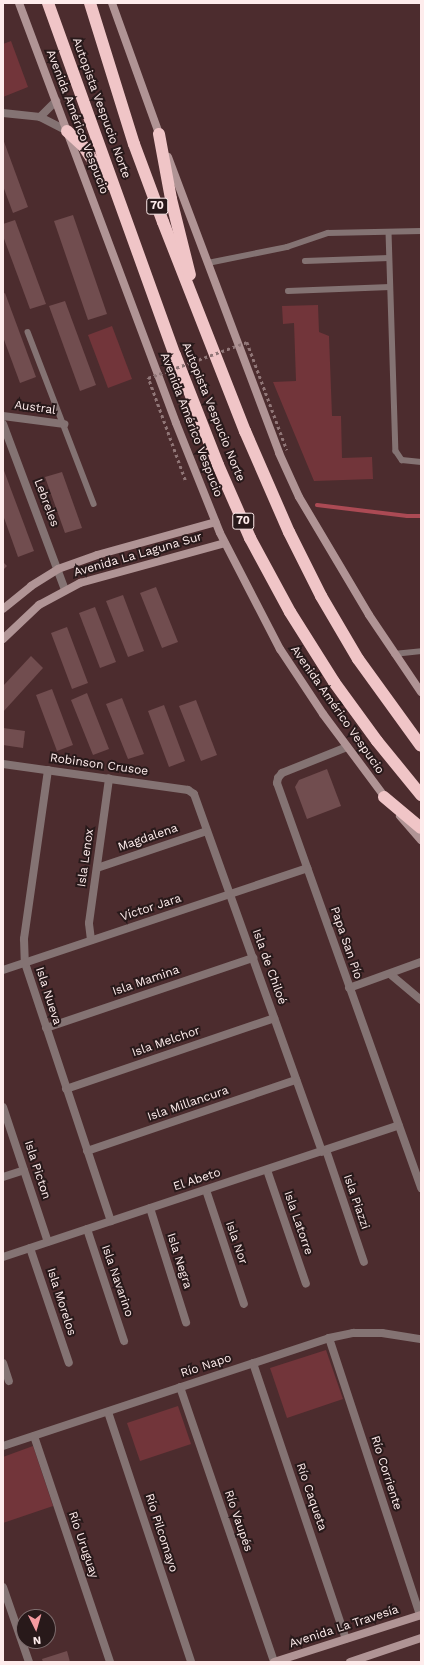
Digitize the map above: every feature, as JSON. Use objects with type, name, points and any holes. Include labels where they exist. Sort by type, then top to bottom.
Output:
[{"type":"highway","name":"Autopista Vespucio Norte","points":[[48,3],[208,440],[254,544],[290,612],[334,682],[377,741],[421,796]]},
{"type":"highway","name":"Autopista Vespucio Norte","points":[[90,3],[134,144],[196,308],[269,487],[304,564],[358,659],[421,746]]},
{"type":"highway","points":[[67,131],[84,147],[95,163],[125,216]]},
{"type":"highway","points":[[159,134],[196,308]]},
{"type":"highway","points":[[384,797],[421,828]]},
{"type":"main road","name":"Avenida Américo Vespucio","points":[[19,3],[176,423],[225,543],[280,649],[347,747],[384,797],[421,840]]},
{"type":"main road","points":[[112,3],[159,134],[279,453],[299,497],[394,654],[421,692]]},
{"type":"main road","name":"Avenida La Laguna Sur","points":[[3,609],[31,586],[58,569],[85,559],[216,522]]},
{"type":"main road","name":"Avenida La Laguna Sur","points":[[3,639],[30,612],[65,590],[96,578],[225,543]]},
{"type":"main road","name":"Avenida La Travesía","points":[[274,1662],[420,1615]]},
{"type":"main road","points":[[350,1662],[421,1638]]},
{"type":"street","points":[[40,118],[56,101]]},
{"type":"street","points":[[3,113],[40,118],[67,131]]},
{"type":"street","name":"Austral","points":[[3,416],[64,424]]},
{"type":"street","name":"Lebreles","points":[[3,424],[65,590]]},
{"type":"street","name":"Papa San Pío","points":[[347,747],[282,773],[277,780],[277,786],[421,1188]]},
{"type":"street","name":"Robinson Crusoe","points":[[3,764],[109,778],[192,792]]},
{"type":"street","name":"Isla Nueva","points":[[48,770],[24,939],[25,963],[110,1221]]},
{"type":"street","name":"Isla Lenox","points":[[91,940],[89,928],[109,778]]},
{"type":"street","name":"Isla de Chiloé","points":[[192,792],[296,1080],[324,1151]]},
{"type":"street","name":"Magdalena","points":[[97,868],[207,831]]},
{"type":"street","name":"Víctor Jara","points":[[3,970],[307,868]]},
{"type":"street","name":"Isla Mamina","points":[[46,1028],[253,958]]},
{"type":"street","points":[[350,988],[421,962]]},
{"type":"street","points":[[390,974],[421,1000]]},
{"type":"street","name":"Isla Melchor","points":[[66,1089],[274,1018]]},
{"type":"street","name":"Isla Millancura","points":[[87,1150],[296,1080]]},
{"type":"street","name":"Isla Picton","points":[[4,1110],[48,1242]]},
{"type":"street","name":"El Abeto","points":[[3,1257],[399,1125]]},
{"type":"street","name":"Isla Piazzi","points":[[324,1151],[364,1262]]},
{"type":"street","points":[[3,1177],[24,1170]]},
{"type":"street","name":"Isla Latorre","points":[[267,1170],[306,1284]]},
{"type":"street","name":"Isla Nor","points":[[206,1190],[244,1304]]},
{"type":"street","name":"Isla Negra","points":[[150,1208],[186,1322]]},
{"type":"street","name":"Isla Navarino","points":[[86,1229],[124,1341]]},
{"type":"street","name":"Isla Morelos","points":[[30,1248],[69,1363]]},
{"type":"street","name":"Río Napo","points":[[3,1446],[329,1338],[354,1333],[382,1333],[421,1339]]},
{"type":"street","name":"Río Corriente","points":[[329,1338],[420,1615]]},
{"type":"street","points":[[3,1363],[9,1381]]},
{"type":"street","name":"Río Caqueta","points":[[253,1363],[346,1639]]},
{"type":"street","name":"Río Vaupés","points":[[180,1387],[274,1662]]},
{"type":"street","name":"Río Pilcomayo","points":[[108,1412],[191,1662]]},
{"type":"street","name":"Río Uruguay","points":[[34,1436],[110,1662]]},
{"type":"street","points":[[3,1587],[29,1662]]},
{"type":"lane","points":[[208,263],[287,246],[328,233],[421,231]]},
{"type":"lane","points":[[389,232],[396,451],[402,460],[421,462]]},
{"type":"lane","points":[[305,262],[389,258]]},
{"type":"lane","points":[[288,291],[390,287]]},
{"type":"lane","points":[[28,332],[94,504]]},
{"type":"lane","points":[[394,654],[421,651]]},
{"type":"path","points":[[185,480],[148,378],[246,342],[287,450]]},
{"type":"shaded area","points":[[11,41],[28,87],[3,97],[3,44]]},
{"type":"shaded area","points":[[318,305],[319,332],[329,336],[332,416],[341,416],[342,458],[372,457],[373,479],[314,481],[273,382],[296,381],[294,323],[283,324],[282,306]]},
{"type":"shaded area","points":[[112,326],[132,379],[108,388],[88,335]]},
{"type":"shaded area","points":[[326,1350],[343,1399],[287,1418],[270,1368]]},
{"type":"shaded area","points":[[178,1406],[191,1444],[140,1461],[127,1423]]},
{"type":"shaded area","points":[[33,1446],[53,1506],[3,1523],[3,1457]]},
{"type":"building","points":[[3,139],[28,207],[13,213],[3,186]]},
{"type":"building","points":[[73,215],[107,314],[88,320],[54,221]]},
{"type":"building","points":[[15,220],[46,304],[30,309],[3,236],[3,224]]},
{"type":"building","points":[[5,293],[36,377],[20,383],[3,337],[3,294]]},
{"type":"building","points":[[65,301],[96,385],[80,391],[49,306]]},
{"type":"building","points":[[3,468],[34,551],[18,557],[3,515]]},
{"type":"building","points":[[62,472],[82,528],[65,533],[45,477]]},
{"type":"building","points":[[3,562],[7,566],[3,570]]},
{"type":"building","points":[[156,587],[178,642],[162,648],[140,593]]},
{"type":"building","points":[[123,595],[144,651],[128,657],[106,601]]},
{"type":"building","points":[[95,607],[116,662],[100,668],[79,613]]},
{"type":"building","points":[[67,627],[88,683],[72,689],[51,633]]},
{"type":"building","points":[[31,656],[43,668],[3,712],[3,686]]},
{"type":"building","points":[[52,689],[73,745],[57,751],[36,695]]},
{"type":"building","points":[[87,693],[109,749],[93,755],[71,700]]},
{"type":"building","points":[[122,698],[144,754],[128,759],[106,704]]},
{"type":"building","points":[[196,700],[217,755],[201,761],[179,706]]},
{"type":"building","points":[[164,705],[185,761],[169,767],[148,711]]},
{"type":"building","points":[[3,728],[25,731],[23,748],[3,745]]},
{"type":"building","points":[[327,769],[341,806],[307,819],[295,787],[299,780]]},
{"type":"building","points":[[67,1651],[70,1662],[43,1662],[42,1659]]},
{"type":"waterway","points":[[317,505],[407,516],[421,516]]}]
